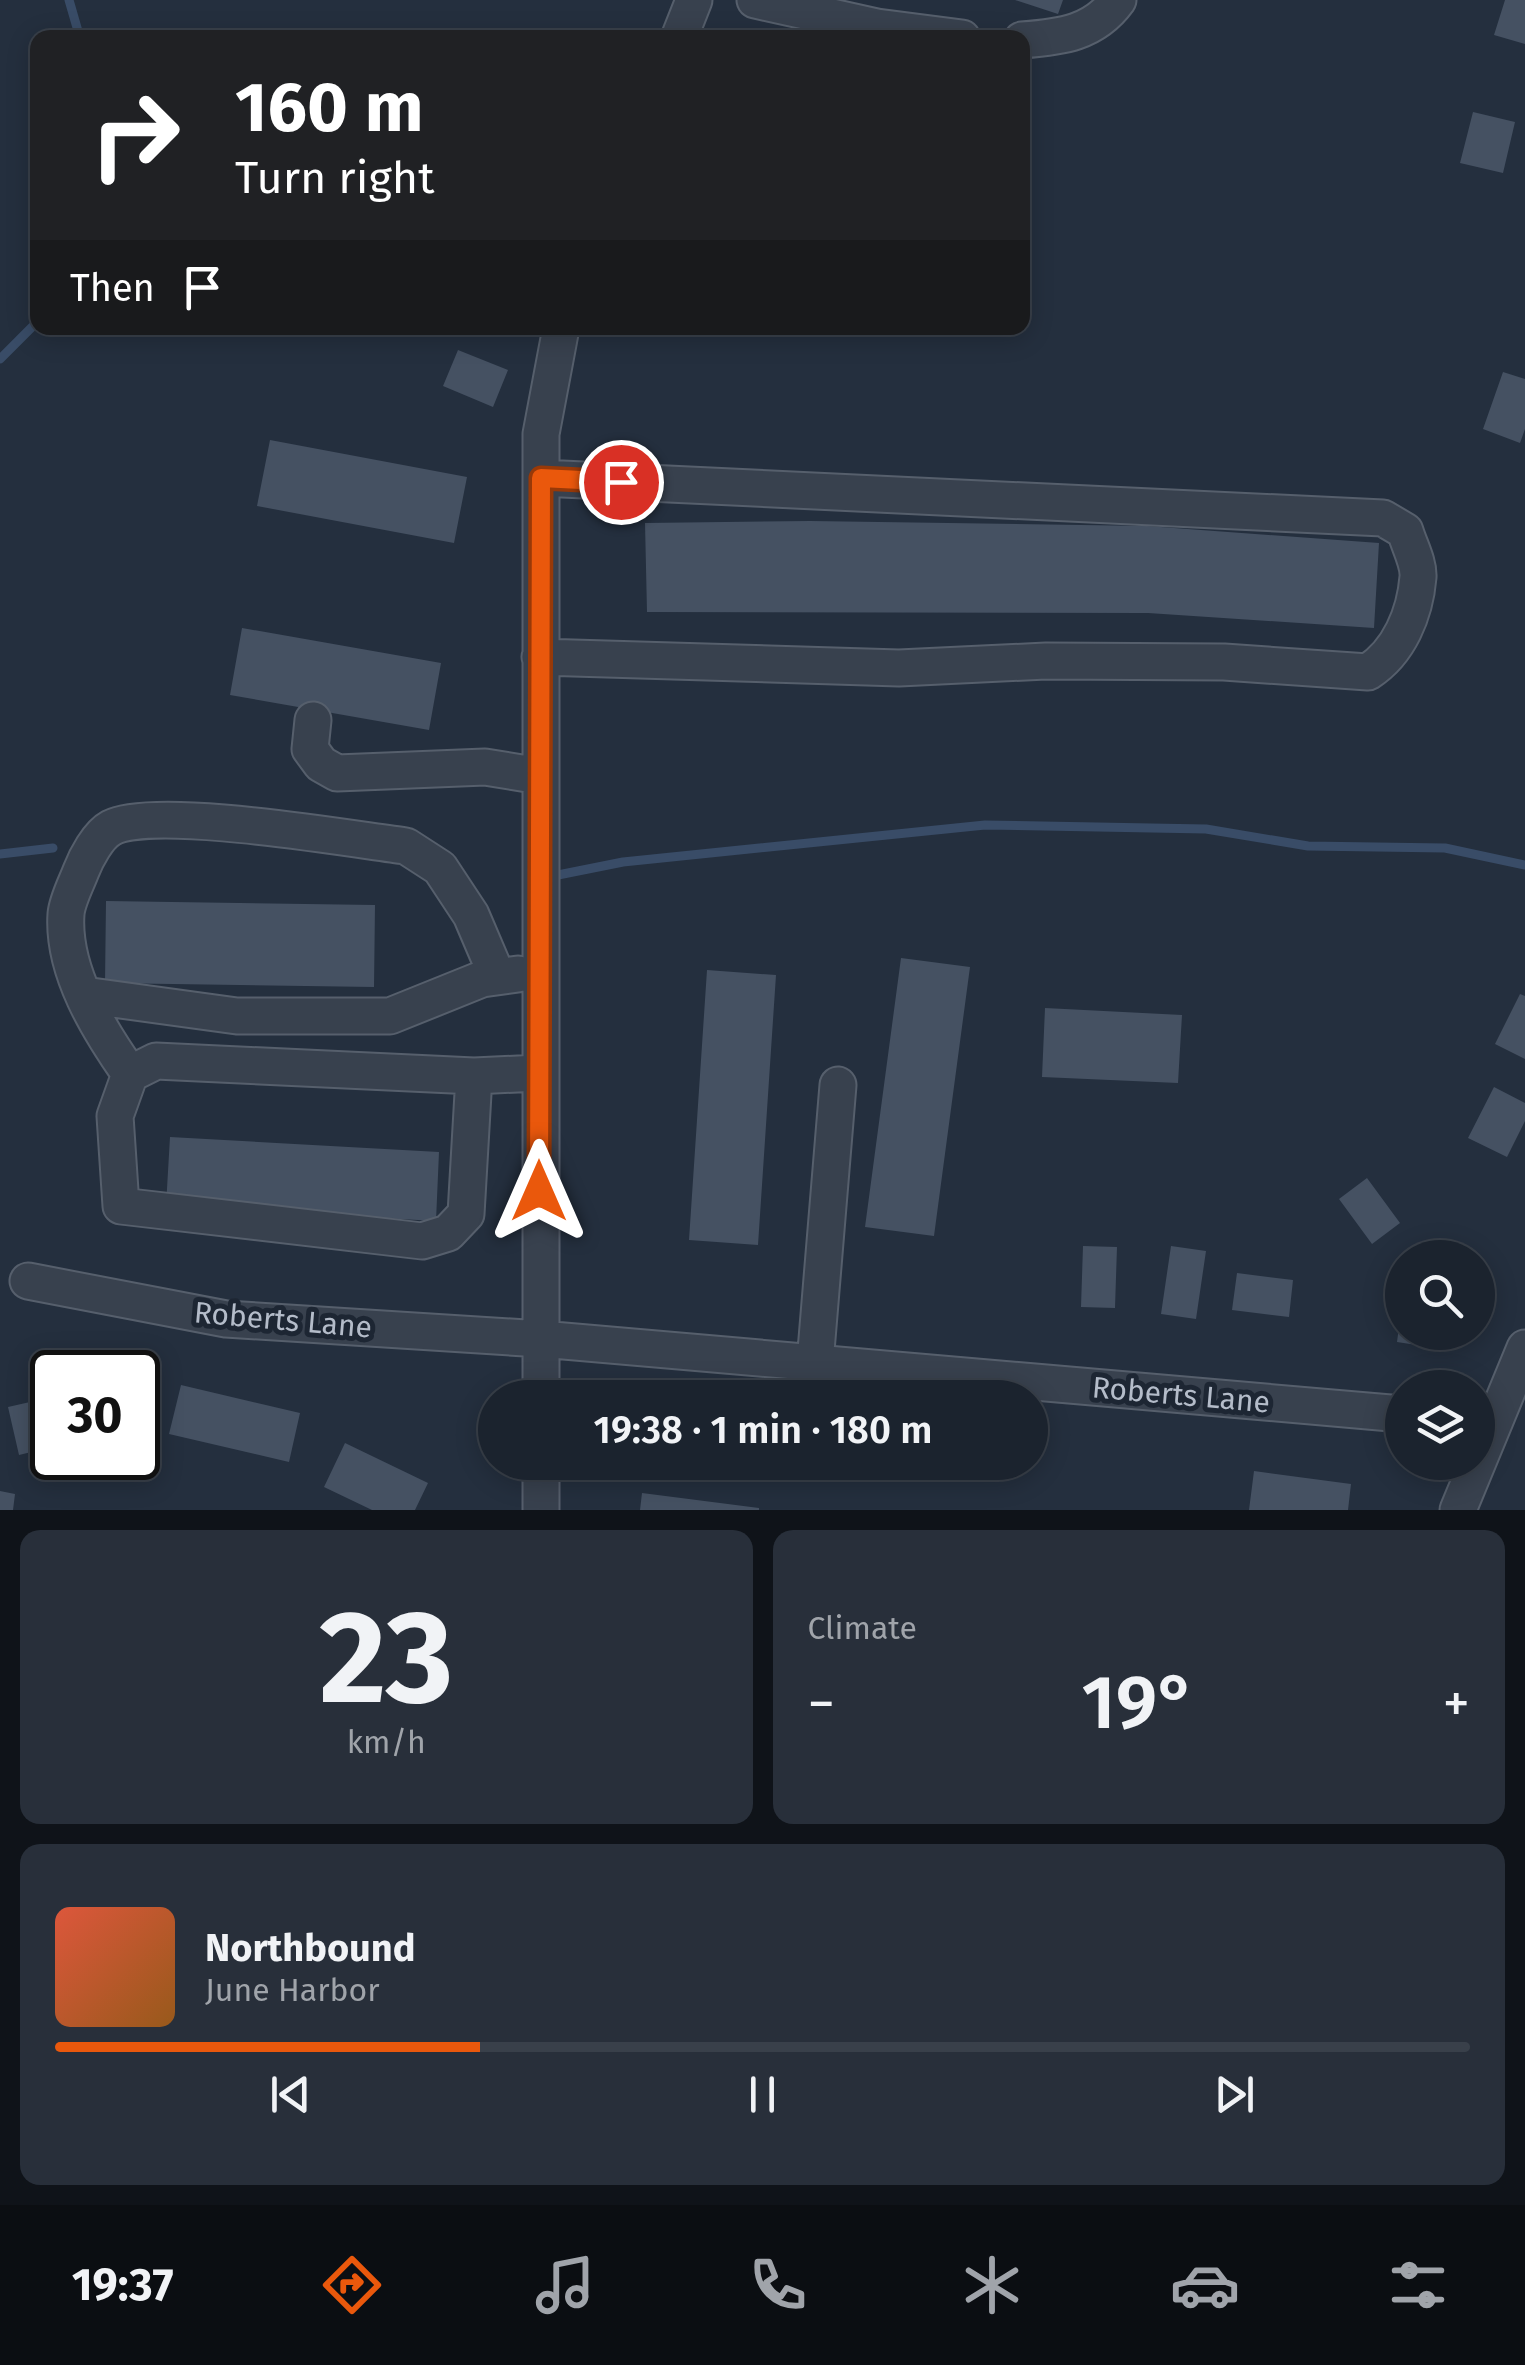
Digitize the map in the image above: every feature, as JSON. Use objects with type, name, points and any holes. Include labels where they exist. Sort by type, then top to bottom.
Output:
[{"type":"street","points":[[682,30],[694,0]]},
{"type":"street","points":[[755,0],[905,30]]},
{"type":"street","points":[[1030,39],[1083,30],[1104,20],[1118,0]]},
{"type":"street","points":[[541,1380],[541,434],[560,335]]},
{"type":"street","points":[[540,657],[899,668],[1046,661],[1224,662],[1368,672],[1386,660],[1407,627],[1418,574],[1405,532],[1382,518],[541,478]]},
{"type":"street","points":[[313,720],[310,749],[321,764],[336,773],[486,767],[540,776]]},
{"type":"street","points":[[130,1074],[105,1038],[84,995],[72,962],[66,913],[86,857],[110,828],[158,819],[406,846],[440,868],[471,915],[497,976]]},
{"type":"street","points":[[84,995],[236,1016],[390,1016],[497,976],[538,971]]},
{"type":"street","points":[[474,1076],[466,1214],[448,1233],[422,1240],[121,1206],[115,1116],[130,1074],[156,1061],[474,1076],[538,1073]]},
{"type":"street","points":[[815,1363],[838,1084]]},
{"type":"street","name":"Roberts Lane","points":[[28,1281],[226,1319],[541,1339],[1385,1413]]},
{"type":"street","points":[[1495,1404],[1525,1348]]},
{"type":"street","points":[[541,1480],[541,1510]]},
{"type":"street","points":[[1458,1510],[1467,1480]]},
{"type":"building","points":[[1015,0],[1063,0],[1058,14]]},
{"type":"building","points":[[1505,0],[1525,0],[1525,44],[1494,35]]},
{"type":"building","points":[[1473,112],[1515,122],[1503,173],[1460,163]]},
{"type":"building","points":[[458,350],[508,370],[493,407],[443,386]]},
{"type":"building","points":[[1503,372],[1525,379],[1525,429],[1520,443],[1483,429]]},
{"type":"building","points":[[270,440],[467,477],[454,543],[257,506]]},
{"type":"building","points":[[645,523],[1147,526],[1379,543],[1374,628],[1148,613],[647,612]]},
{"type":"building","points":[[242,628],[441,663],[429,730],[230,695]]},
{"type":"building","points":[[106,901],[375,905],[374,987],[105,983]]},
{"type":"building","points":[[901,958],[970,967],[934,1236],[865,1227]]},
{"type":"building","points":[[707,970],[776,975],[758,1245],[689,1240]]},
{"type":"building","points":[[1520,994],[1525,996],[1525,1059],[1495,1044]]},
{"type":"building","points":[[1045,1008],[1182,1015],[1178,1083],[1042,1077]]},
{"type":"building","points":[[1494,1087],[1525,1103],[1525,1121],[1507,1157],[1468,1138]]},
{"type":"building","points":[[170,1137],[439,1152],[436,1221],[166,1206]]},
{"type":"building","points":[[1367,1178],[1400,1223],[1372,1244],[1339,1199]]},
{"type":"building","points":[[1083,1246],[1117,1247],[1115,1308],[1081,1307]]},
{"type":"building","points":[[1171,1246],[1206,1251],[1196,1319],[1161,1314]]},
{"type":"building","points":[[1237,1273],[1293,1280],[1289,1317],[1232,1310]]},
{"type":"building","points":[[181,1385],[300,1413],[289,1462],[169,1434]]},
{"type":"building","points":[[30,1402],[30,1452],[19,1455],[8,1407]]},
{"type":"building","points":[[345,1443],[428,1483],[415,1510],[372,1510],[324,1487]]},
{"type":"building","points":[[1254,1471],[1351,1484],[1348,1510],[1249,1510]]},
{"type":"building","points":[[0,1491],[15,1494],[13,1510],[0,1510]]},
{"type":"building","points":[[642,1493],[759,1508],[759,1510],[640,1510]]},
{"type":"waterway","points":[[69,0],[78,30]]},
{"type":"waterway","points":[[0,359],[30,329]]},
{"type":"waterway","points":[[558,875],[623,862],[985,825],[1206,829],[1308,846],[1445,848],[1525,865]]},
{"type":"waterway","points":[[0,854],[53,848]]},
{"type":"route","points":[[539,1191],[541,478],[621,482]]}]
